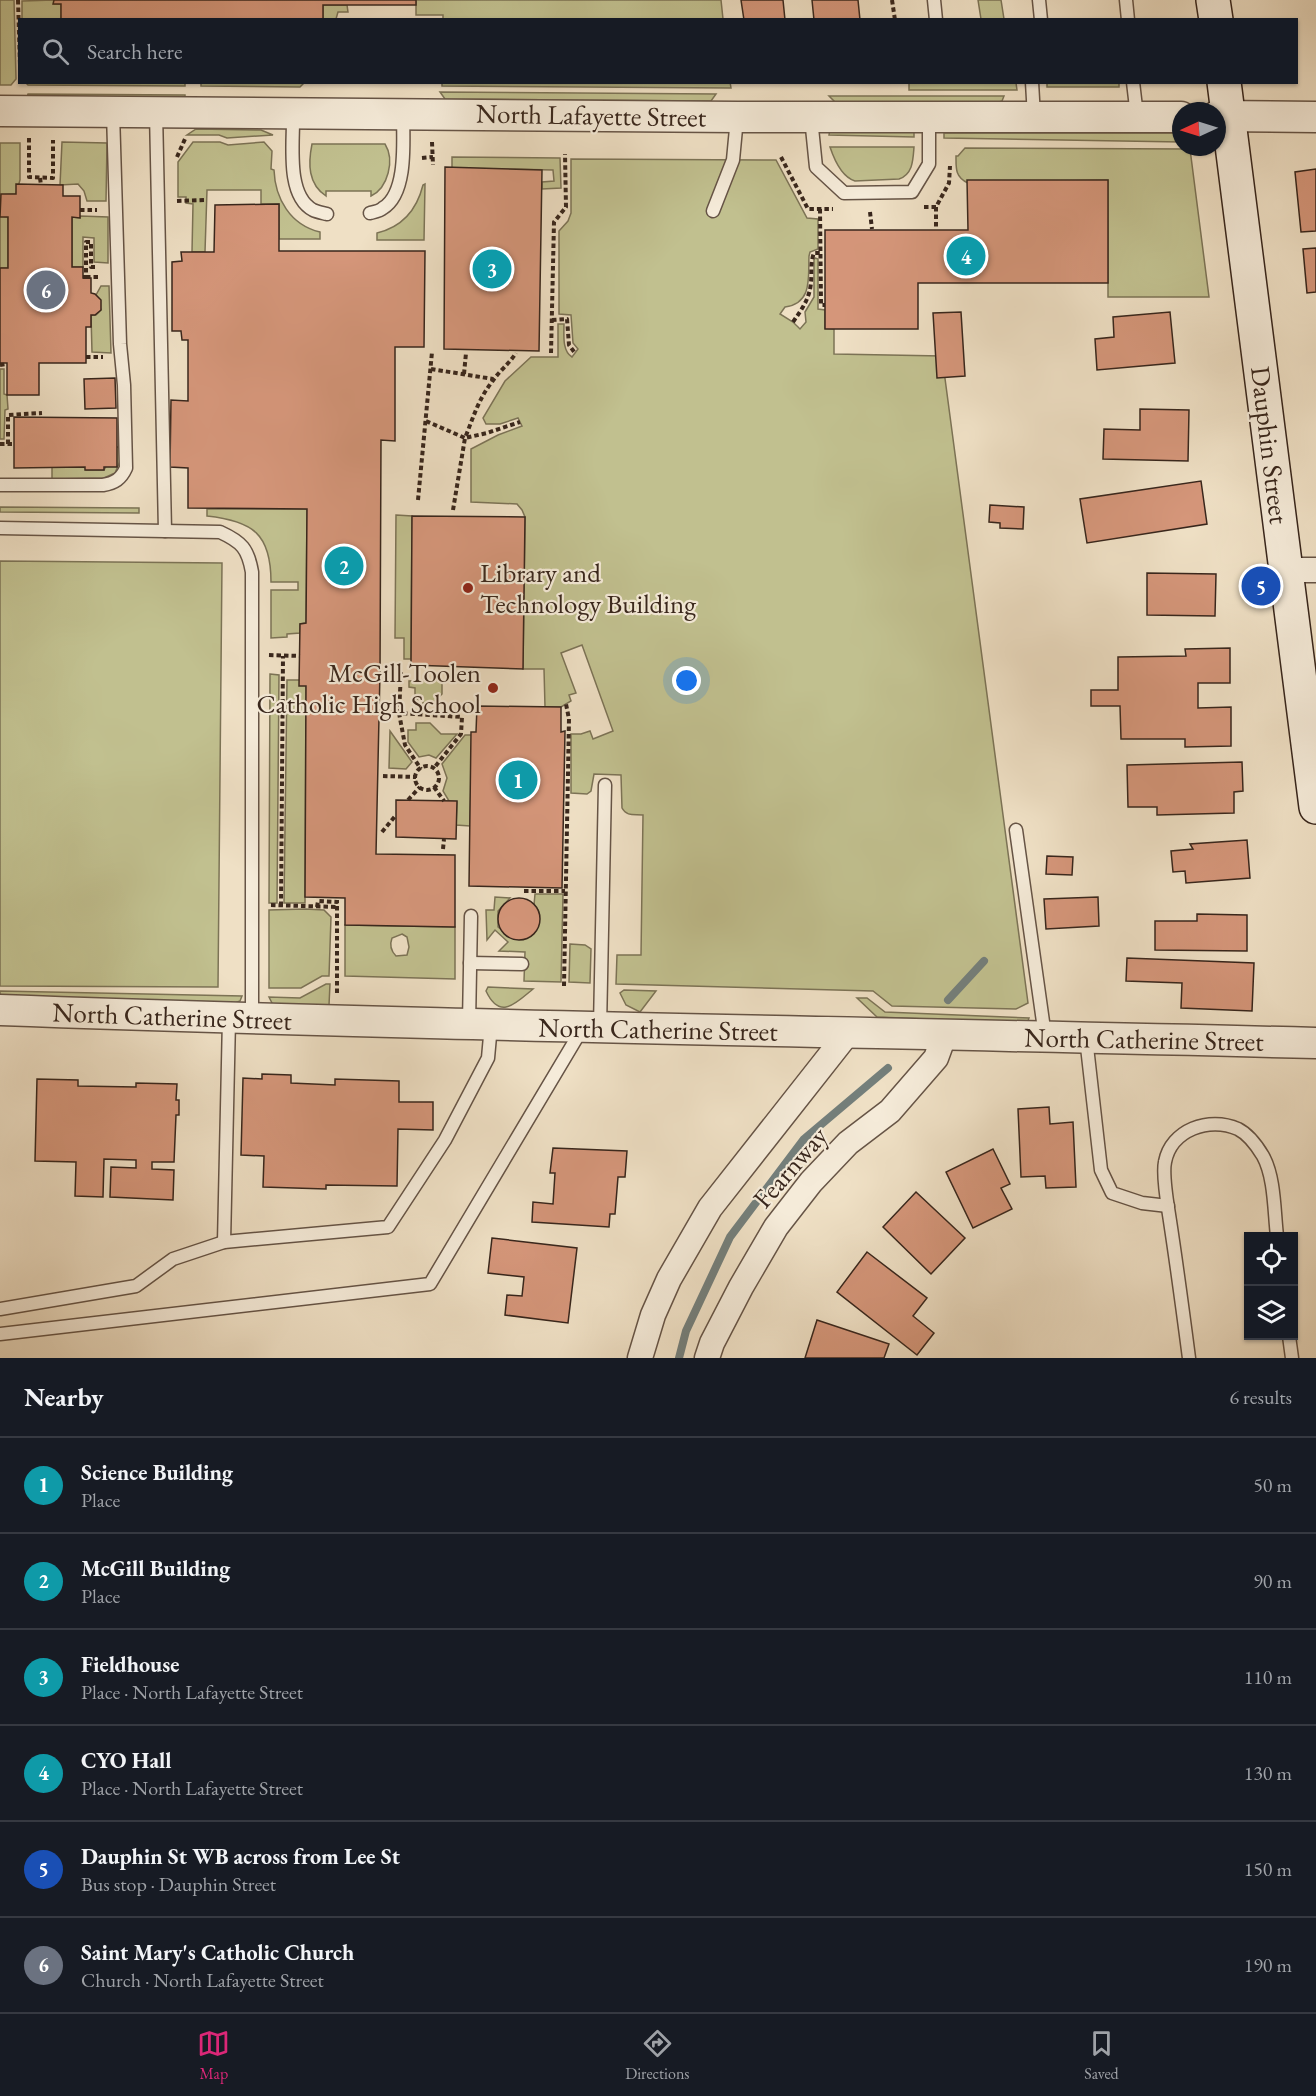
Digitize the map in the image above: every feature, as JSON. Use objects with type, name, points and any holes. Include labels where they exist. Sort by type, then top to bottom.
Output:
[{"type":"main road","points":[[1213,0],[1216,18]]},
{"type":"main road","name":"Dauphin Street","points":[[1223,102],[1224,84]]},
{"type":"main road","name":"Dauphin Street","points":[[1226,133],[1301,570],[1316,807]]},
{"type":"street","name":"North Lafayette Street","points":[[0,111],[403,112],[737,117],[1172,117]]},
{"type":"street","points":[[1226,116],[1316,117]]},
{"type":"street","name":"North Catherine Street","points":[[0,1010],[591,1028],[1316,1043]]},
{"type":"street","name":"Fearnway","points":[[640,1358],[653,1315],[669,1279],[710,1208],[847,1034]]},
{"type":"street","name":"Fearnway","points":[[707,1358],[712,1343],[741,1287],[776,1227],[811,1182],[848,1143],[890,1111],[936,1058],[944,1036]]},
{"type":"lane","points":[[934,0],[936,18]]},
{"type":"lane","points":[[1039,0],[1041,18]]},
{"type":"lane","points":[[1126,0],[1128,18]]},
{"type":"lane","points":[[1032,84],[1034,118]]},
{"type":"lane","points":[[1134,84],[1137,118]]},
{"type":"lane","points":[[0,485],[103,485],[114,483],[122,476],[126,468],[112,111]]},
{"type":"lane","points":[[156,111],[165,531]]},
{"type":"lane","points":[[293,112],[293,177],[300,196],[312,210],[327,214]]},
{"type":"lane","points":[[370,213],[385,208],[394,197],[400,183],[403,112]]},
{"type":"lane","points":[[713,211],[733,160],[737,117]]},
{"type":"lane","points":[[810,117],[816,167],[844,193],[912,192],[929,164],[929,117]]},
{"type":"lane","points":[[0,528],[220,532],[236,539],[249,554],[252,572],[252,905],[240,1018],[224,1242]]},
{"type":"lane","points":[[0,1334],[430,1284],[591,1028],[605,785]]},
{"type":"lane","points":[[1016,830],[1045,1036]]},
{"type":"lane","points":[[0,1309],[136,1286],[173,1259],[224,1242],[388,1227],[445,1140],[488,1058],[470,963],[471,916]]},
{"type":"lane","points":[[470,963],[522,964]]},
{"type":"lane","points":[[1086,1038],[1101,1170],[1112,1193],[1142,1203],[1168,1206]]},
{"type":"lane","points":[[1189,1358],[1164,1164],[1169,1150],[1178,1138],[1190,1128],[1222,1125],[1239,1130],[1256,1144],[1264,1157],[1269,1173],[1276,1232]]},
{"type":"lane","points":[[1290,1340],[1292,1358]]},
{"type":"path","points":[[18,0],[19,18]]},
{"type":"path","points":[[892,0],[895,18]]},
{"type":"path","points":[[29,134],[29,177],[53,178],[53,134]]},
{"type":"path","points":[[176,160],[186,138]]},
{"type":"path","points":[[432,140],[433,165]]},
{"type":"path","points":[[551,353],[554,222],[566,207],[565,154]]},
{"type":"path","points":[[40,178],[40,185]]},
{"type":"path","points":[[175,191],[175,201],[206,200]]},
{"type":"path","points":[[936,207],[936,230]]},
{"type":"path","points":[[820,209],[820,305],[825,305]]},
{"type":"path","points":[[80,210],[88,210]]},
{"type":"path","points":[[871,214],[872,229]]},
{"type":"path","points":[[91,267],[91,242],[86,242],[85,277],[98,277]]},
{"type":"path","points":[[793,322],[807,301],[814,253],[820,253]]},
{"type":"path","points":[[552,320],[567,319],[569,345],[575,353]]},
{"type":"path","points":[[418,500],[432,352]]},
{"type":"path","points":[[464,374],[466,353]]},
{"type":"path","points":[[453,510],[465,438],[481,398],[493,379],[507,367],[516,353]]},
{"type":"path","points":[[86,357],[96,358]]},
{"type":"path","points":[[0,365],[7,364]]},
{"type":"path","points":[[431,369],[493,379]]},
{"type":"path","points":[[0,444],[10,444],[8,415],[42,413]]},
{"type":"path","points":[[425,421],[465,438],[520,422]]},
{"type":"path","points":[[281,906],[284,656],[300,656]]},
{"type":"path","points":[[401,672],[399,712],[405,745],[421,769]]},
{"type":"path","points":[[564,986],[569,719],[566,704]]},
{"type":"path","points":[[384,712],[462,717],[461,734],[434,768]]},
{"type":"path","points":[[416,777],[421,769],[427,766],[434,768],[439,778],[434,788]]},
{"type":"path","points":[[383,776],[416,777]]},
{"type":"path","points":[[416,777],[420,787]]},
{"type":"path","points":[[420,787],[434,788]]},
{"type":"path","points":[[408,800],[420,787]]},
{"type":"path","points":[[434,788],[444,801]]},
{"type":"path","points":[[382,832],[396,815]]},
{"type":"path","points":[[443,849],[444,838]]},
{"type":"path","points":[[524,891],[565,891]]},
{"type":"path","points":[[317,907],[318,901],[337,900],[337,1021]]},
{"type":"path","points":[[252,905],[337,907]]},
{"type":"shaded area","points":[[0,0],[14,0],[16,79],[11,85],[0,85]]},
{"type":"shaded area","points":[[54,0],[54,4],[61,4],[61,18],[22,18],[22,1]]},
{"type":"shaded area","points":[[416,0],[721,0],[723,18],[443,18],[443,15],[416,15]]},
{"type":"shaded area","points":[[978,0],[1001,0],[1004,18],[981,18]]},
{"type":"shaded area","points":[[323,5],[347,5],[348,12],[338,12],[336,18],[323,18]]},
{"type":"shaded area","points":[[185,84],[185,86],[28,85]]},
{"type":"shaded area","points":[[201,84],[303,84],[300,87],[201,86]]},
{"type":"shaded area","points":[[442,84],[730,84],[731,88],[442,86]]},
{"type":"shaded area","points":[[909,84],[1016,84],[1017,90],[909,90]]},
{"type":"shaded area","points":[[1047,84],[1119,84],[1119,87],[1047,87]]},
{"type":"shaded area","points":[[440,92],[716,94],[711,101],[445,99]]},
{"type":"shaded area","points":[[28,94],[185,95],[185,98],[27,97]]},
{"type":"shaded area","points":[[829,96],[1004,96],[1002,101],[996,103],[835,102]]},
{"type":"shaded area","points":[[196,129],[261,130],[273,135],[227,138],[219,135],[187,135]]},
{"type":"shaded area","points":[[830,129],[914,132],[914,137],[829,135]]},
{"type":"shaded area","points":[[944,133],[1172,133],[1172,142],[944,138]]},
{"type":"shaded area","points":[[62,142],[107,143],[106,201],[87,201],[84,191],[78,184],[60,185]]},
{"type":"shaded area","points":[[193,142],[220,142],[228,145],[264,142],[272,151],[271,169],[274,170],[277,191],[286,209],[300,223],[320,232],[320,239],[279,239],[279,204],[261,204],[261,190],[207,190],[205,252],[192,252],[193,204],[186,203],[186,197],[178,197],[178,162]]},
{"type":"shaded area","points":[[0,143],[20,143],[20,180],[16,194],[1,195],[1,216],[8,217],[8,268],[0,268]]},
{"type":"shaded area","points":[[312,144],[385,144],[389,158],[386,180],[382,187],[371,196],[371,191],[326,191],[326,196],[316,186],[311,173]]},
{"type":"shaded area","points":[[830,147],[914,147],[910,170],[904,177],[855,181],[842,172]]},
{"type":"shaded area","points":[[965,148],[1172,149],[1172,156],[1191,156],[1209,297],[1108,297],[1108,180],[968,183],[958,175],[956,156]]},
{"type":"shaded area","points":[[452,157],[560,158],[561,188],[542,189],[542,182],[554,181],[553,170],[452,168]]},
{"type":"shaded area","points":[[571,159],[776,160],[807,218],[818,219],[818,249],[810,252],[805,295],[794,305],[785,307],[780,314],[800,329],[806,322],[805,312],[814,297],[815,258],[818,259],[818,309],[825,310],[825,328],[834,329],[834,354],[942,356],[1028,1003],[1016,1009],[892,1006],[873,991],[616,984],[617,955],[641,955],[643,815],[628,814],[622,808],[621,775],[594,774],[591,791],[587,794],[571,793],[571,734],[590,731],[593,739],[613,731],[582,645],[561,653],[576,693],[569,695],[571,701],[561,707],[545,707],[544,669],[523,669],[525,517],[517,504],[471,502],[471,449],[522,426],[518,418],[500,424],[486,424],[483,418],[505,381],[531,357],[558,357],[558,324],[564,324],[564,342],[569,354],[572,357],[578,349],[573,343],[571,315],[559,314],[559,231],[568,221],[571,213]]},
{"type":"shaded area","points":[[425,184],[424,240],[377,240],[377,233],[394,226],[407,216],[417,202]]},
{"type":"shaded area","points":[[80,216],[108,217],[108,263],[94,262],[94,238],[83,237],[83,267],[72,267],[72,217],[80,218]]},
{"type":"shaded area","points":[[101,286],[109,286],[111,353],[92,352],[91,315],[96,315],[101,310],[96,295]]},
{"type":"shaded area","points":[[0,369],[4,369],[4,394],[7,395],[8,409],[5,410],[4,439],[0,439]]},
{"type":"shaded area","points":[[117,447],[121,447],[121,459],[115,473],[104,478],[52,479],[52,467],[85,467],[86,470],[104,470]]},
{"type":"shaded area","points":[[0,507],[139,508],[139,513],[0,512]]},
{"type":"shaded area","points":[[207,509],[307,509],[306,623],[300,624],[300,633],[271,638],[271,590],[298,590],[298,582],[271,582],[267,552],[263,541],[256,533],[236,522],[207,516]]},
{"type":"shaded area","points":[[396,515],[412,516],[411,659],[404,659],[404,638],[395,638]]},
{"type":"shaded area","points":[[0,561],[222,563],[218,987],[0,986]]},
{"type":"shaded area","points":[[270,674],[279,675],[277,903],[269,903]]},
{"type":"shaded area","points":[[287,680],[300,680],[306,686],[305,903],[284,903]]},
{"type":"shaded area","points":[[442,680],[442,694],[432,704],[423,704],[423,700],[415,699],[415,688],[409,687],[409,681]]},
{"type":"shaded area","points":[[416,723],[430,723],[441,734],[457,734],[436,758],[429,755],[419,757],[408,742],[408,730],[416,730]]},
{"type":"shaded area","points":[[390,731],[412,762],[406,769],[389,768]]},
{"type":"shaded area","points":[[465,735],[472,735],[470,826],[456,825],[457,802],[449,801],[443,791],[447,778],[442,764]]},
{"type":"shaded area","points":[[535,894],[563,894],[561,982],[524,981],[525,952],[499,951],[508,942],[495,930],[487,940],[486,910],[494,910],[495,897],[510,898],[498,911],[498,927],[509,936],[526,937],[537,926],[538,910],[534,905]]},
{"type":"shaded area","points":[[269,910],[324,910],[331,917],[329,976],[322,976],[301,988],[269,988]]},
{"type":"shaded area","points":[[345,925],[455,927],[455,979],[345,976]],"holes":[[[402,934],[407,937],[409,947],[407,955],[396,956],[391,948],[392,938]]]},
{"type":"shaded area","points":[[570,944],[585,945],[591,949],[590,983],[569,982]]},
{"type":"shaded area","points":[[330,984],[329,1005],[273,1005],[269,997],[300,998]]},
{"type":"shaded area","points":[[488,987],[533,989],[514,1004],[503,1007],[491,1000],[486,991]]},
{"type":"shaded area","points":[[624,990],[656,991],[640,1012],[626,1005],[620,993]]},
{"type":"shaded area","points":[[0,991],[242,996],[240,1001],[235,1003],[0,997]]},
{"type":"shaded area","points":[[857,998],[867,998],[885,1012],[1029,1018],[1025,1023],[877,1017]]},
{"type":"building","points":[[54,0],[416,0],[416,5],[323,5],[323,18],[61,18],[61,4],[53,4]]},
{"type":"building","points":[[741,0],[783,0],[785,18],[744,18]]},
{"type":"building","points":[[812,0],[858,0],[860,18],[814,18]]},
{"type":"building","points":[[445,167],[542,170],[539,351],[444,349]]},
{"type":"building","points":[[1316,169],[1316,231],[1301,232],[1295,172]]},
{"type":"building","points":[[967,180],[1108,180],[1108,283],[918,283],[918,329],[825,329],[825,230],[968,230]]},
{"type":"building","points":[[16,184],[63,185],[63,196],[80,196],[80,218],[72,217],[72,267],[83,267],[83,278],[91,278],[91,293],[101,300],[101,310],[91,315],[91,327],[86,327],[86,363],[39,363],[39,395],[7,395],[7,363],[0,363],[0,268],[8,268],[8,217],[0,217],[1,194],[16,194]]},
{"type":"building","points":[[279,204],[279,251],[425,251],[424,347],[395,347],[395,441],[381,440],[380,672],[376,854],[455,855],[455,927],[345,925],[345,898],[305,897],[306,686],[299,686],[300,624],[306,623],[307,509],[188,508],[188,468],[170,467],[171,400],[188,401],[188,340],[182,340],[181,331],[172,331],[172,262],[182,261],[181,252],[214,252],[215,205]]},
{"type":"building","points":[[1316,248],[1316,292],[1307,293],[1303,249]]},
{"type":"building","points":[[961,312],[965,376],[937,378],[933,313]]},
{"type":"building","points":[[1170,312],[1175,363],[1097,370],[1095,339],[1114,337],[1113,317]]},
{"type":"building","points":[[115,378],[116,408],[85,409],[84,379]]},
{"type":"building","points":[[1140,409],[1189,410],[1188,461],[1103,459],[1104,429],[1140,430]]},
{"type":"building","points":[[14,417],[117,418],[117,467],[104,467],[104,470],[85,470],[85,467],[14,468]]},
{"type":"building","points":[[1201,481],[1207,524],[1087,543],[1080,499]]},
{"type":"building","points":[[990,505],[1024,507],[1023,529],[1000,528],[1000,523],[989,522]]},
{"type":"building","name":"Library and Technology Building","points":[[412,516],[525,517],[523,669],[411,665]]},
{"type":"building","points":[[1147,573],[1216,574],[1215,616],[1147,615]]},
{"type":"building","points":[[1230,648],[1230,683],[1198,683],[1198,708],[1231,707],[1231,746],[1185,747],[1185,739],[1121,739],[1120,706],[1091,706],[1091,690],[1118,690],[1118,657],[1186,656],[1185,649]]},
{"type":"building","points":[[477,706],[561,707],[561,732],[565,731],[562,888],[469,886],[471,732],[476,732]]},
{"type":"building","points":[[1242,762],[1243,791],[1234,792],[1234,813],[1157,815],[1157,807],[1128,807],[1127,765]]},
{"type":"building","points":[[396,800],[457,801],[456,839],[396,837]]},
{"type":"building","points":[[1247,840],[1250,878],[1186,883],[1185,871],[1173,872],[1171,851],[1193,849],[1190,844]]},
{"type":"building","points":[[1047,856],[1073,857],[1072,875],[1046,874]]},
{"type":"building","points":[[1098,897],[1099,926],[1046,929],[1044,899]]},
{"type":"building","points":[[519,898],[533,905],[540,919],[533,933],[519,940],[505,933],[498,919],[505,905]]},
{"type":"building","points":[[1197,914],[1247,915],[1247,951],[1155,950],[1155,921],[1197,921]]},
{"type":"building","points":[[1127,958],[1254,963],[1252,1011],[1181,1008],[1182,983],[1126,981]]},
{"type":"building","points":[[262,1074],[291,1075],[291,1083],[335,1085],[335,1079],[399,1081],[399,1102],[433,1102],[433,1130],[398,1129],[397,1186],[326,1185],[326,1189],[263,1187],[264,1156],[241,1155],[243,1078],[262,1079]]},
{"type":"building","points":[[37,1079],[78,1080],[78,1086],[136,1087],[136,1083],[177,1084],[176,1100],[179,1100],[179,1115],[176,1115],[174,1162],[152,1162],[152,1169],[174,1170],[173,1200],[110,1197],[111,1167],[136,1168],[136,1160],[104,1159],[103,1197],[75,1196],[76,1162],[35,1161]]},
{"type":"building","points":[[1049,1107],[1050,1124],[1073,1122],[1076,1187],[1046,1188],[1045,1176],[1021,1177],[1018,1109]]},
{"type":"building","points":[[553,1148],[627,1151],[625,1177],[618,1177],[615,1214],[610,1214],[609,1227],[532,1222],[533,1202],[553,1204],[555,1173],[550,1173]]},
{"type":"building","points":[[993,1149],[1010,1184],[1001,1188],[1012,1209],[973,1228],[946,1172]]},
{"type":"building","points":[[916,1192],[965,1238],[931,1274],[883,1227]]},
{"type":"building","points":[[492,1238],[577,1248],[568,1323],[505,1315],[507,1295],[522,1296],[524,1277],[488,1273]]},
{"type":"building","points":[[867,1252],[927,1298],[913,1316],[934,1333],[917,1355],[837,1292]]},
{"type":"building","points":[[817,1320],[889,1344],[884,1358],[805,1358]]},
{"type":"waterway","points":[[948,1000],[984,961]]},
{"type":"waterway","points":[[679,1358],[686,1331],[730,1237],[804,1139],[888,1068]]},
{"type":"place","name":"CYO Hall","points":[[966,256]]},
{"type":"place","name":"Fieldhouse","points":[[492,269]]},
{"type":"place","name":"Saint Mary's Catholic Church","points":[[46,290]]},
{"type":"place","name":"McGill Building","points":[[344,566]]},
{"type":"place","name":"Dauphin St WB across from Lee St","points":[[1261,586]]},
{"type":"place","name":"Library and Technology Building","points":[[468,588]]},
{"type":"place","name":"McGill-Toolen Catholic High School","points":[[493,688]]},
{"type":"place","name":"Science Building","points":[[518,780]]}]
